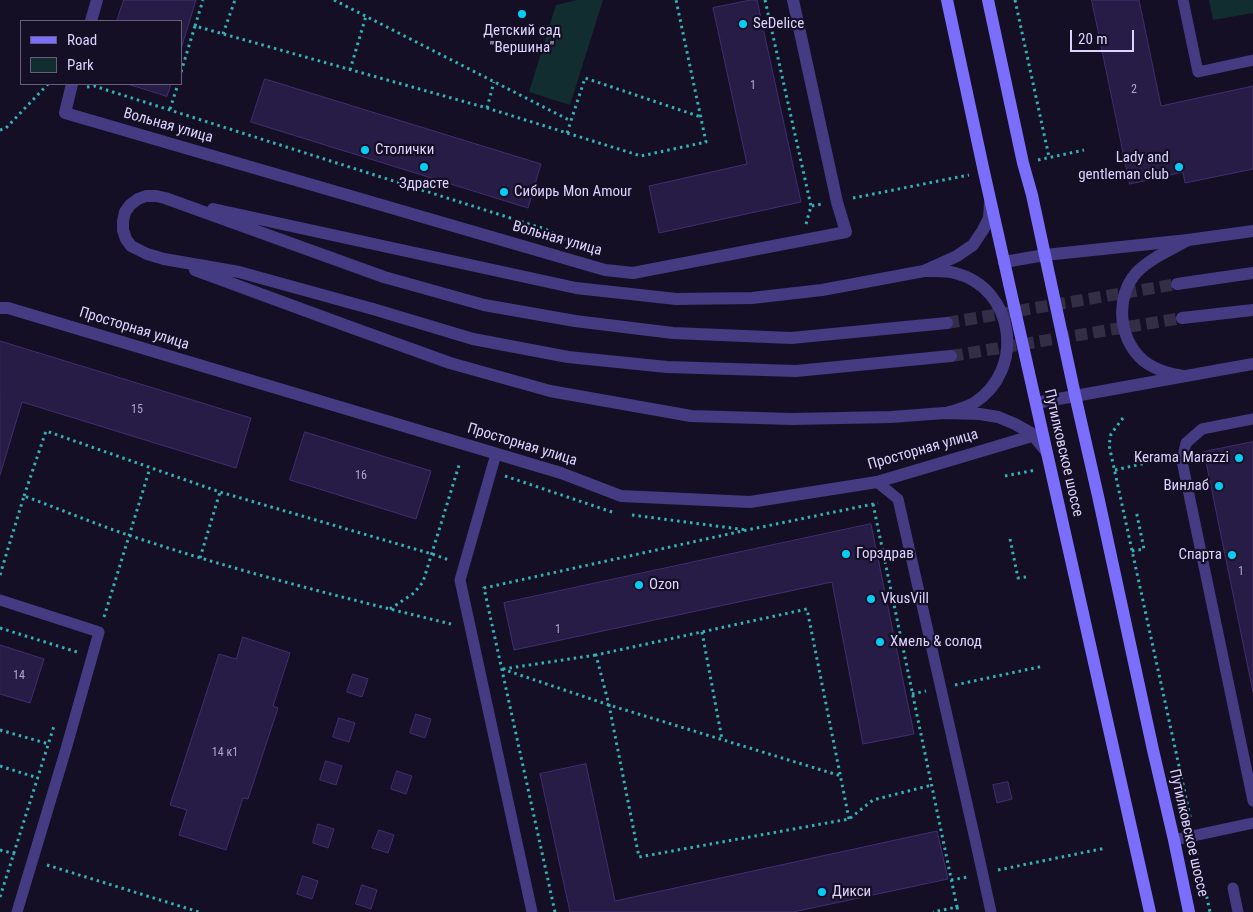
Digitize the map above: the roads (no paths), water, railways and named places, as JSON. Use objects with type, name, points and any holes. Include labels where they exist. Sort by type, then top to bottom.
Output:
[{"type":"main road","name":"Путилковское шоссе","points":[[947,0],[1036,404],[1038,434],[1046,451],[1150,912]]},
{"type":"main road","name":"Путилковское шоссе","points":[[988,0],[1189,912]]},
{"type":"street","points":[[91,20],[97,0]]},
{"type":"street","name":"Вольная улица","points":[[71,87],[65,113],[605,270],[633,273],[846,232],[837,202],[793,0]]},
{"type":"street","points":[[944,413],[960,409],[986,393],[1002,369],[1007,354],[1006,324],[993,298],[983,287],[956,273],[942,270],[924,271],[822,290],[752,298],[676,299],[576,288],[156,196],[146,196],[130,205],[125,212],[123,221],[123,230],[131,246],[147,254],[239,272],[364,306],[473,339],[568,357],[667,368],[796,372],[951,356]]},
{"type":"street","points":[[165,198],[384,277],[484,305],[575,321],[673,333],[791,338],[947,324]]},
{"type":"street","points":[[924,271],[957,256],[973,245],[989,218],[990,200]]},
{"type":"street","points":[[1004,262],[1045,255],[1253,231]]},
{"type":"street","points":[[1184,376],[1163,372],[1146,363],[1132,348],[1124,330],[1122,311],[1126,291],[1135,274],[1150,260],[1188,240]]},
{"type":"street","points":[[164,258],[350,328],[450,363],[550,391],[691,416],[802,419],[891,417],[944,413],[980,414],[998,417],[1031,433],[1038,434]]},
{"type":"street","points":[[1177,284],[1253,273]]},
{"type":"street","name":"Просторная улица","points":[[0,308],[8,308],[561,473],[621,496],[750,502],[877,482],[1038,434]]},
{"type":"street","points":[[1182,318],[1253,310]]},
{"type":"street","points":[[1036,404],[1253,364]]},
{"type":"lane","points":[[1183,0],[1198,72],[1253,60]]},
{"type":"lane","points":[[1253,419],[1202,430],[1186,443],[1182,461],[1250,767],[1253,801]]},
{"type":"lane","points":[[496,454],[460,580],[532,912]]},
{"type":"lane","points":[[877,482],[898,499],[991,912]]},
{"type":"lane","points":[[0,600],[99,632],[56,783],[16,912]]},
{"type":"lane","points":[[1174,840],[1253,823]]},
{"type":"lane","points":[[1233,888],[1238,912]]},
{"type":"tunnel","points":[[947,323],[1177,284]]},
{"type":"tunnel","points":[[951,356],[1182,318]]},
{"type":"place","name":"Детский сад \"Вершина\"","points":[[522,14]]},
{"type":"place","name":"SeDelice","points":[[743,24]]},
{"type":"place","name":"Столички","points":[[365,150]]},
{"type":"place","name":"Здрасте","points":[[424,167]]},
{"type":"place","name":"Lady and gentleman club","points":[[1179,167]]},
{"type":"place","name":"Сибирь Mon Amour","points":[[504,192]]},
{"type":"place","name":"Kerama Marazzi","points":[[1239,458]]},
{"type":"place","name":"Винлаб","points":[[1219,486]]},
{"type":"place","name":"Горздрав","points":[[846,554]]},
{"type":"place","name":"Спарта","points":[[1232,555]]},
{"type":"place","name":"Ozon","points":[[639,585]]},
{"type":"place","name":"VkusVill","points":[[871,599]]},
{"type":"place","name":"Хмель & солод","points":[[880,642]]},
{"type":"place","name":"Дикси","points":[[822,892]]}]
